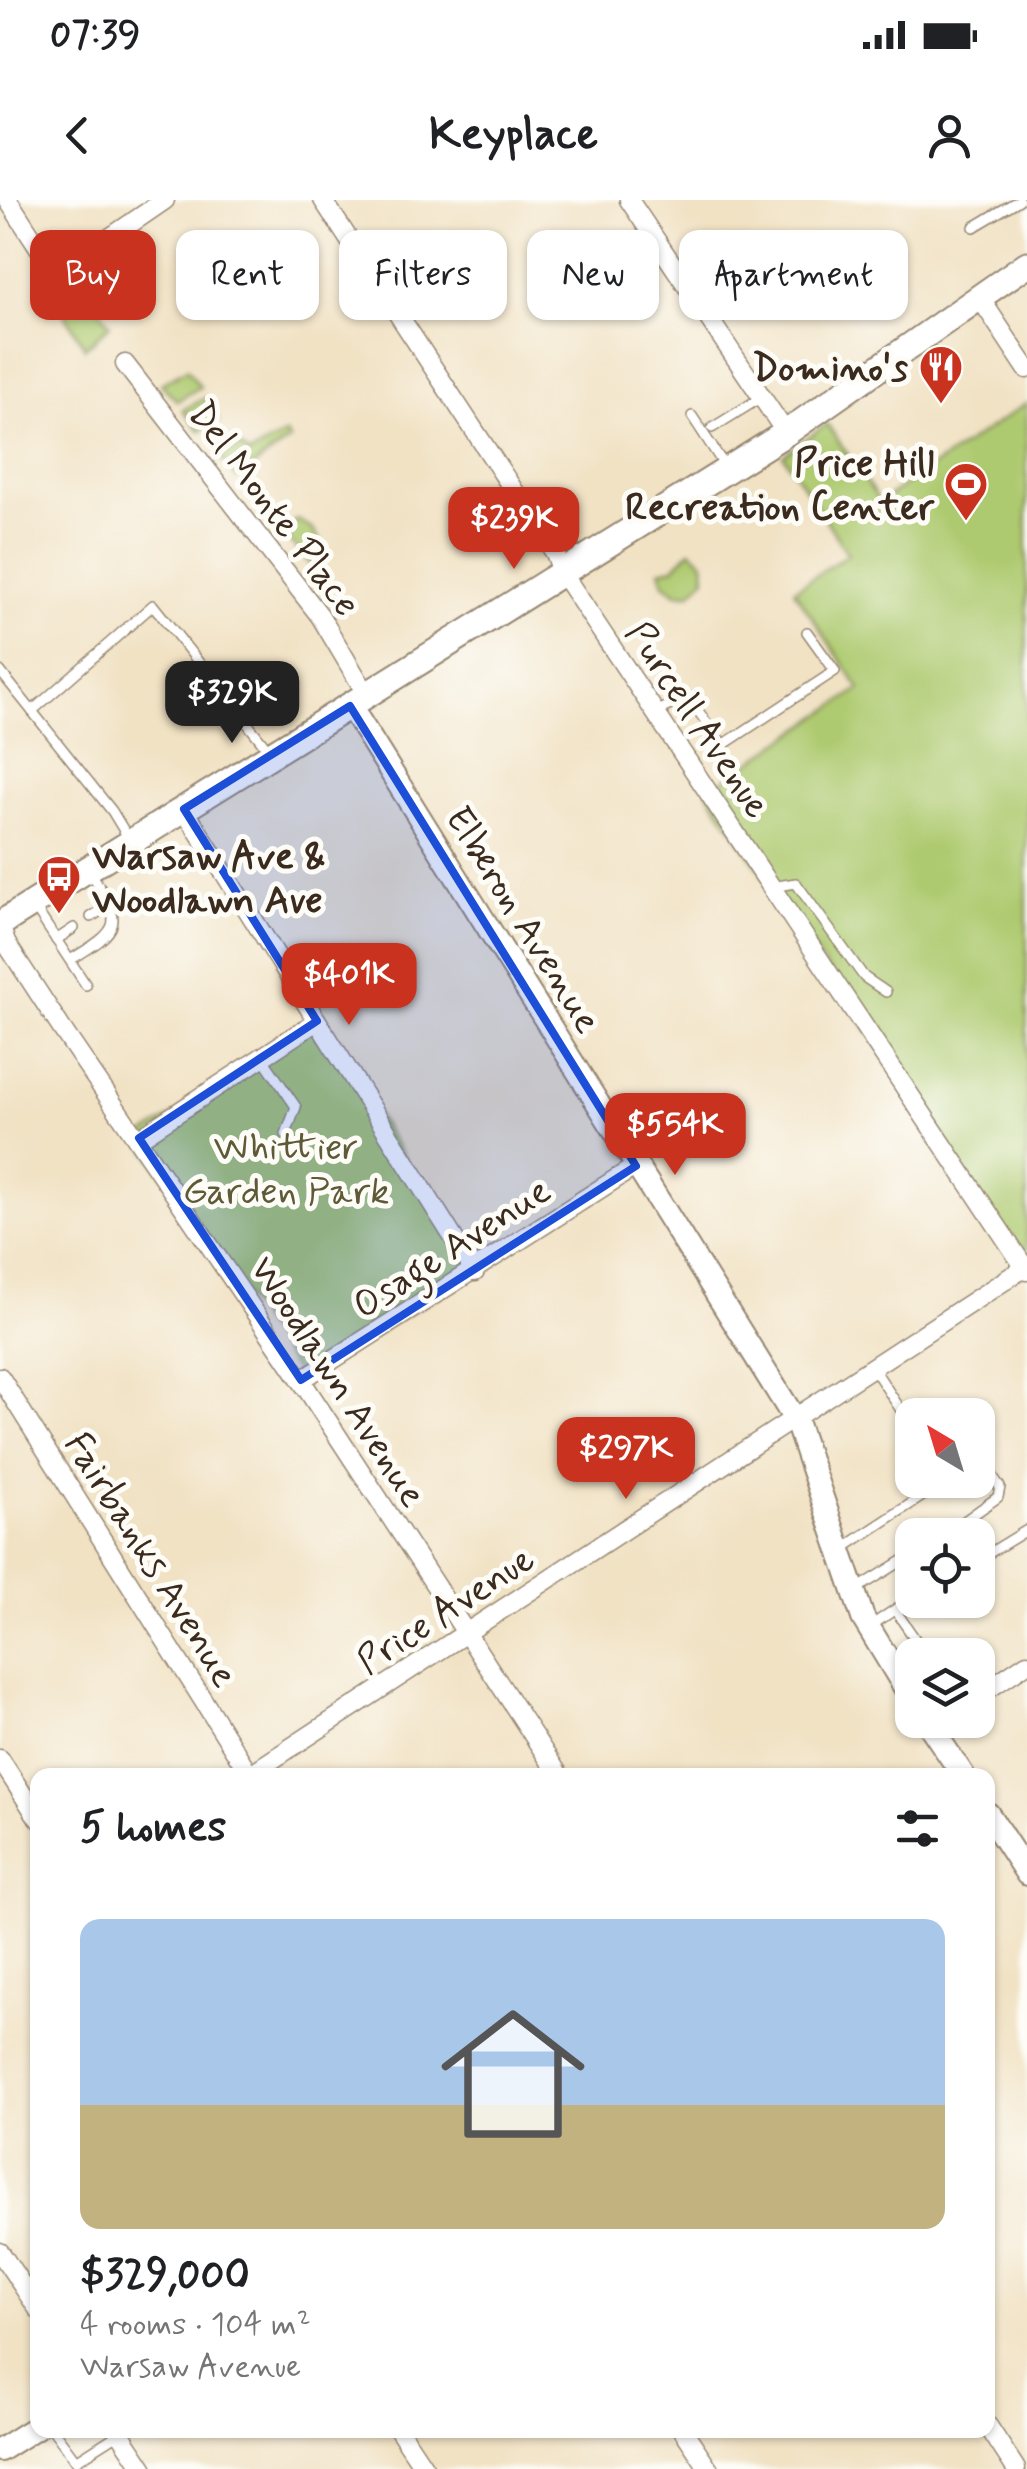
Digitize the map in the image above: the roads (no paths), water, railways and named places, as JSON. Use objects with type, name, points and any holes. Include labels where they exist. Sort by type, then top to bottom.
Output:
[{"type":"main road","points":[[0,924],[786,434],[1027,264]]},
{"type":"street","points":[[8,200],[49,263],[108,239],[165,200]]},
{"type":"street","name":"Purcell Avenue","points":[[322,200],[555,553],[564,574],[1026,1269]]},
{"type":"street","points":[[630,200],[786,434]]},
{"type":"street","points":[[980,298],[1027,369]]},
{"type":"street","name":"Del Monte Place","points":[[125,364],[320,616],[358,700]]},
{"type":"street","name":"Elberon Avenue","points":[[358,700],[636,1166],[796,1421],[868,1628],[895,1645]]},
{"type":"street","points":[[184,808],[475,1272]]},
{"type":"street","name":"Woodlawn Avenue","points":[[0,924],[6,943],[301,1380],[554,1768]]},
{"type":"street","points":[[140,1138],[317,1021]]},
{"type":"street","name":"Osage Avenue","points":[[301,1380],[636,1166]]},
{"type":"street","name":"Price Avenue","points":[[260,1768],[1026,1269]]},
{"type":"street","name":"Fairbanks Avenue","points":[[0,1377],[245,1768]]},
{"type":"street","points":[[995,1685],[1027,1663]]},
{"type":"street","points":[[942,1738],[959,1768]]},
{"type":"street","points":[[0,1759],[30,1806]]},
{"type":"street","points":[[995,1825],[1027,1874]]},
{"type":"street","points":[[0,2252],[30,2297]]},
{"type":"street","points":[[0,2450],[30,2431]]},
{"type":"street","points":[[995,2437],[1016,2469]]},
{"type":"street","points":[[124,2438],[144,2469]]},
{"type":"street","points":[[404,2438],[425,2469]]},
{"type":"street","points":[[688,2438],[709,2469]]},
{"type":"lane","points":[[974,227],[1018,200]]},
{"type":"lane","points":[[712,428],[762,397]]},
{"type":"lane","points":[[692,416],[728,470]]},
{"type":"lane","points":[[32,711],[153,605],[272,754]]},
{"type":"lane","points":[[655,712],[680,701],[696,708],[724,746],[836,671],[808,632]]},
{"type":"lane","points":[[0,671],[112,811],[130,842]]},
{"type":"lane","points":[[70,960],[108,937],[116,923],[110,904],[88,868]]},
{"type":"lane","points":[[772,887],[796,883],[864,977],[886,992]]},
{"type":"lane","points":[[33,903],[86,985]]},
{"type":"lane","points":[[92,917],[110,904]]},
{"type":"lane","points":[[56,940],[74,928]]},
{"type":"lane","points":[[262,1057],[296,1107],[286,1134]]},
{"type":"lane","points":[[874,1368],[895,1401]]},
{"type":"lane","points":[[969,1518],[998,1497],[1000,1488],[995,1480]]},
{"type":"lane","points":[[840,1550],[919,1498]]},
{"type":"lane","points":[[995,1550],[1027,1530]]},
{"type":"lane","points":[[854,1591],[895,1566]]},
{"type":"lane","points":[[868,1628],[895,1610]]},
{"type":"lane","points":[[58,2438],[76,2461],[109,2438]]},
{"type":"place","name":"Domino's","points":[[941,405]]},
{"type":"place","name":"Price Hill Recreation Center","points":[[966,522]]},
{"type":"place","name":"Warsaw Ave & Woodlawn Ave","points":[[59,915]]},
{"type":"park label","name":"Whittier Garden Park","points":[[286,1168]]}]
